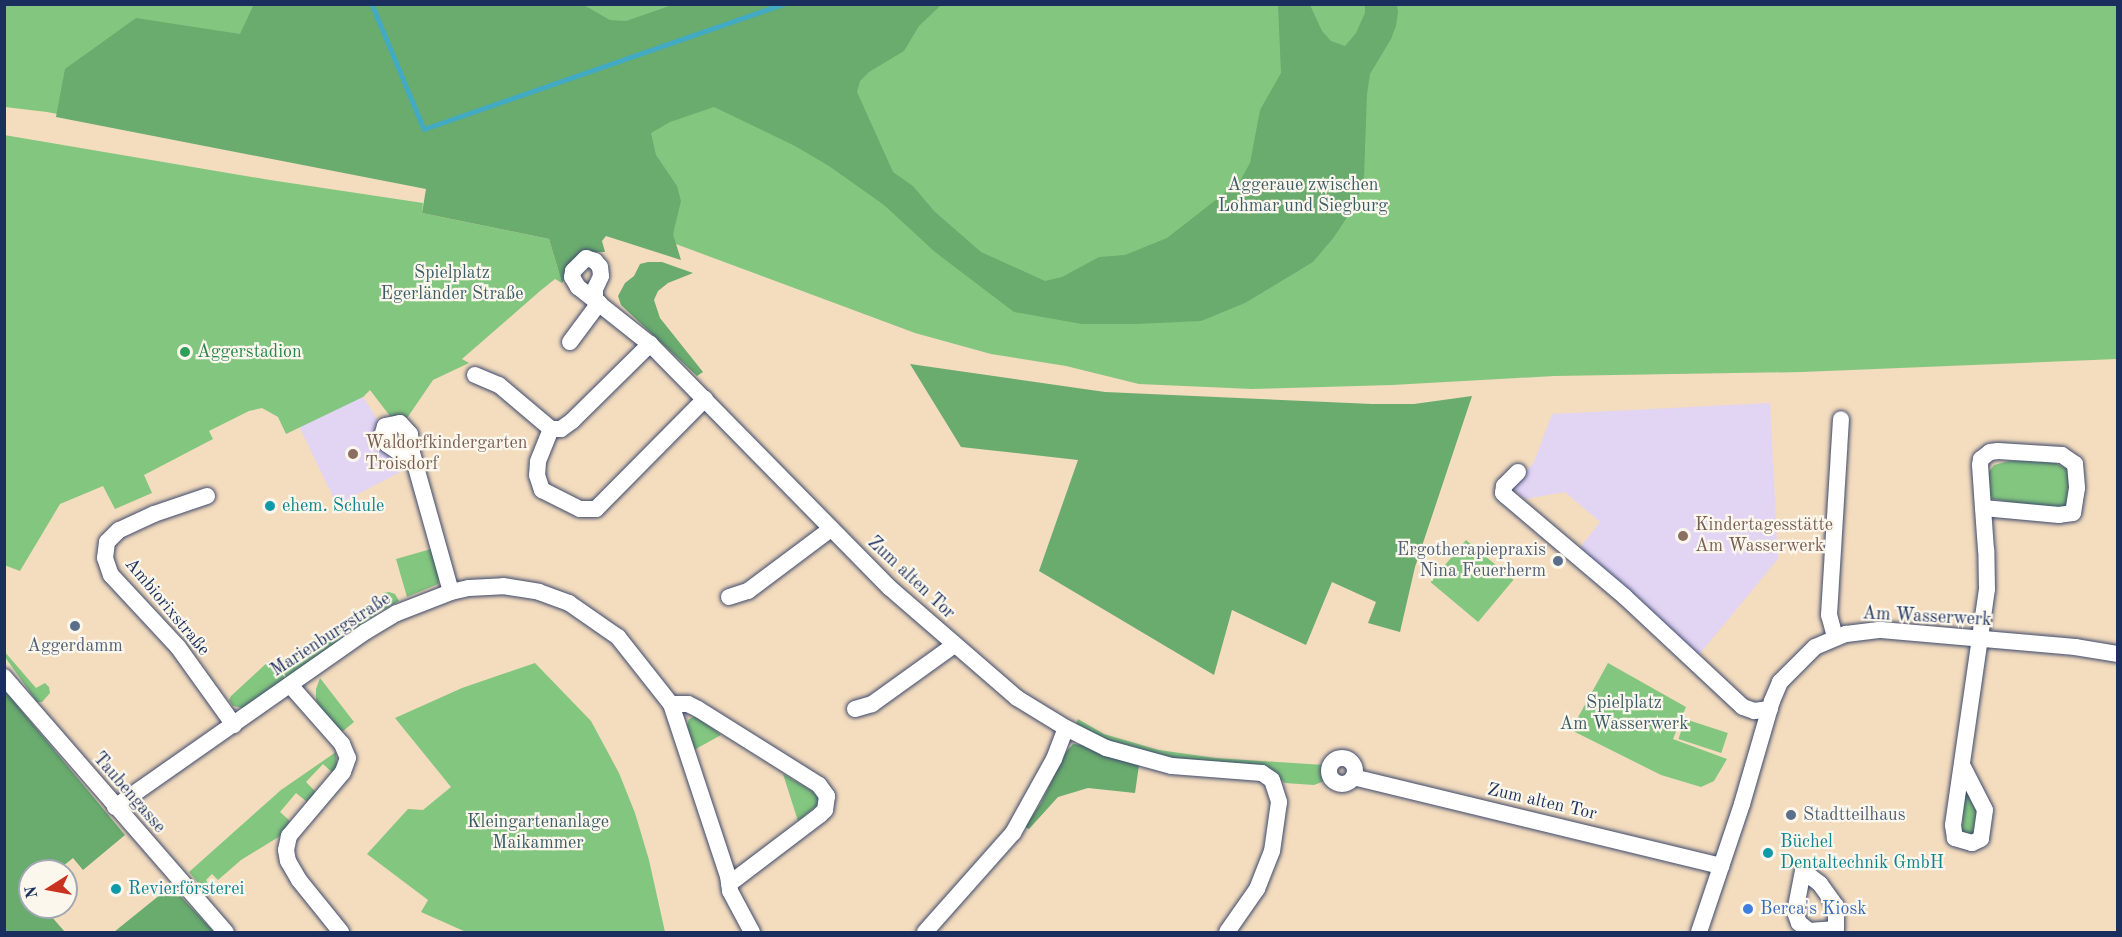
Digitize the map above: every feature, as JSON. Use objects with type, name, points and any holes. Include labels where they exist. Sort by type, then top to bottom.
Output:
[{"type":"street","name":"Zum alten Tor","points":[[570,342],[597,301],[650,344],[831,529],[954,645],[1017,698],[1066,728],[1106,748],[1157,763],[1201,770],[1262,773],[1272,780],[1278,793],[1277,829],[1272,851],[1257,889],[1227,933]]},
{"type":"street","points":[[475,375],[499,385],[551,429],[561,429],[572,421],[650,344]]},
{"type":"street","points":[[551,429],[538,462],[537,475],[542,490],[580,509],[596,509],[705,399]]},
{"type":"street","points":[[1835,637],[1830,615],[1841,419]]},
{"type":"street","points":[[1963,767],[1987,589],[1980,465],[1985,455],[1990,452],[2062,455],[2075,464],[2077,488],[2073,513],[2059,515],[1983,508]]},
{"type":"street","points":[[412,453],[451,592]]},
{"type":"street","points":[[1518,472],[1504,486],[1503,493],[1506,496],[1625,597],[1743,707],[1754,711],[1770,709]]},
{"type":"street","name":"Ambiorixstraße","points":[[207,496],[154,514],[119,530],[107,542],[105,558],[111,575],[178,647],[234,725]]},
{"type":"street","points":[[729,597],[748,591],[831,529]]},
{"type":"street","name":"Marienburgstraße","points":[[115,807],[365,632],[397,613],[451,592],[503,586],[539,592],[569,603],[618,637],[671,704],[693,765],[729,884],[729,891],[752,933]]},
{"type":"street","name":"Am Wasserwerk","points":[[1699,933],[1780,682],[1815,647],[1835,637],[1857,631],[1881,630],[2075,647],[2118,654]]},
{"type":"street","points":[[855,709],[872,704],[954,645]]},
{"type":"street","name":"Taubengasse","points":[[4,677],[226,933]]},
{"type":"street","points":[[290,685],[342,744],[348,758],[343,771],[289,836],[286,850],[288,861],[299,880],[341,933]]},
{"type":"street","points":[[671,704],[688,704],[698,709],[819,785],[827,796],[825,810],[820,815],[729,884]]},
{"type":"street","points":[[925,933],[1013,833],[1054,759],[1066,728]]},
{"type":"street","name":"Zum alten Tor","points":[[1353,777],[1721,866]]},
{"type":"shaded area","name":"Waldorfkindergarten Troisdorf","points":[[363,397],[380,423],[374,425],[381,443],[406,462],[408,468],[337,505],[297,422]]},
{"type":"shaded area","name":"Kindertagesstätte Am Wasserwerk","points":[[1770,403],[1778,559],[1698,656],[1579,549],[1600,522],[1565,492],[1525,499],[1512,488],[1534,462],[1552,414]]},
{"type":"green space","name":"Aggeraue zwischen Lohmar und Siegburg","points":[[5,4],[2117,5],[2117,359],[1802,372],[1554,376],[1392,385],[1252,389],[1139,384],[1066,366],[991,354],[915,333],[606,218],[47,112],[5,107]]},
{"type":"green space","points":[[254,4],[582,4],[610,20],[626,21],[675,4],[941,5],[919,26],[904,51],[869,72],[860,81],[857,92],[893,172],[913,186],[934,211],[981,252],[1045,281],[1062,277],[1099,257],[1125,255],[1167,238],[1240,181],[1250,163],[1260,110],[1281,73],[1278,5],[1310,5],[1322,31],[1331,41],[1345,46],[1356,33],[1365,13],[1365,5],[1397,5],[1398,12],[1391,39],[1370,74],[1367,94],[1364,178],[1356,204],[1334,237],[1313,262],[1245,303],[1201,321],[1082,324],[1014,312],[935,252],[884,205],[829,166],[795,146],[714,107],[670,122],[651,133],[656,155],[677,186],[681,201],[673,234],[681,260],[606,236],[602,241],[605,252],[581,252],[562,283],[549,239],[422,213],[426,189],[56,117],[65,69],[136,18],[240,34]]},
{"type":"green space","name":"Aggerstadion","points":[[4,135],[270,180],[423,203],[422,213],[549,239],[562,283],[555,279],[540,291],[462,359],[469,363],[433,380],[405,421],[393,420],[370,390],[363,397],[286,434],[278,417],[262,408],[249,411],[209,431],[213,439],[144,475],[152,493],[115,509],[103,486],[60,504],[20,571],[4,565]]},
{"type":"green space","points":[[662,262],[693,273],[668,283],[658,291],[654,300],[660,318],[703,372],[697,376],[621,305],[618,296],[625,283],[634,276],[640,264]]},
{"type":"green space","points":[[910,364],[1105,392],[1372,404],[1414,404],[1472,396],[1415,567],[1400,632],[1368,623],[1376,602],[1332,582],[1306,645],[1232,610],[1214,675],[1039,571],[1078,460],[961,447]]},
{"type":"green space","points":[[2009,461],[2050,461],[2064,467],[2069,472],[2070,481],[2067,506],[2062,508],[2028,505],[1993,499],[1990,496],[1989,472],[1994,465]]},
{"type":"green space","points":[[1466,540],[1513,580],[1478,622],[1431,582]]},
{"type":"green space","points":[[431,549],[439,578],[438,584],[407,597],[396,559]]},
{"type":"green space","points":[[383,593],[395,594],[399,601],[243,708],[233,706],[229,700],[231,696],[269,661],[277,664],[323,633],[393,599]]},
{"type":"green space","points":[[4,651],[36,688],[45,683],[49,687],[50,693],[42,702],[37,702],[5,657]]},
{"type":"green space","name":"Kleingartenanlage Maikammer","points":[[535,663],[591,721],[619,773],[635,813],[649,860],[665,932],[466,932],[421,912],[428,900],[367,854],[408,809],[423,810],[451,787],[395,718],[462,688]]},
{"type":"green space","name":"Spielplatz Am Wasserwerk","points":[[1608,663],[1686,707],[1673,739],[1727,759],[1714,781],[1701,787],[1661,775],[1571,730]]},
{"type":"green space","points":[[320,678],[354,722],[342,732],[322,711],[316,700],[316,689]]},
{"type":"green space","points":[[5,691],[125,835],[83,870],[78,864],[78,859],[73,858],[18,859],[18,919],[54,919],[65,932],[5,932]]},
{"type":"green space","points":[[696,716],[721,735],[694,750],[687,725],[689,719]]},
{"type":"green space","points":[[1078,719],[1104,734],[1159,750],[1216,758],[1324,765],[1325,777],[1322,782],[1314,785],[1285,783],[1280,779],[1166,758],[1113,742],[1075,726]]},
{"type":"green space","points":[[1685,719],[1728,733],[1721,753],[1679,739]]},
{"type":"green space","points":[[1073,744],[1139,765],[1135,793],[1088,788],[1058,797],[1029,829],[1025,827],[1041,803],[1066,752]]},
{"type":"green space","points":[[336,752],[337,764],[333,773],[323,764],[306,782],[316,792],[307,802],[296,793],[280,812],[290,821],[282,835],[241,860],[218,880],[212,874],[206,880],[211,887],[206,892],[189,872],[281,790]]},
{"type":"green space","points":[[783,774],[819,795],[820,803],[798,821]]},
{"type":"green space","points":[[1965,789],[1981,811],[1978,830],[1972,836],[1959,831],[1962,829]]},
{"type":"green space","points":[[171,886],[214,932],[114,932]]},
{"type":"waterway","points":[[372,4],[424,129],[783,4]]},
{"type":"place","name":"Aggerstadion","points":[[185,352]]},
{"type":"place","name":"Waldorfkindergarten Troisdorf","points":[[353,454]]},
{"type":"place","name":"ehem. Schule","points":[[270,506]]},
{"type":"place","name":"Kindertagesstätte Am Wasserwerk","points":[[1683,536]]},
{"type":"place","name":"Ergotherapiepraxis Nina Feuerherm","points":[[1558,561]]},
{"type":"place","name":"Aggerdamm","points":[[75,626]]},
{"type":"place","name":"Stadtteilhaus","points":[[1791,815]]},
{"type":"place","name":"Büchel Dentaltechnik GmbH","points":[[1768,853]]},
{"type":"place","name":"Revierförsterei","points":[[116,889]]},
{"type":"place","name":"Berca's Kiosk","points":[[1748,909]]},
{"type":"park label","name":"Spielplatz Egerländer Straße","points":[[452,284]]}]
